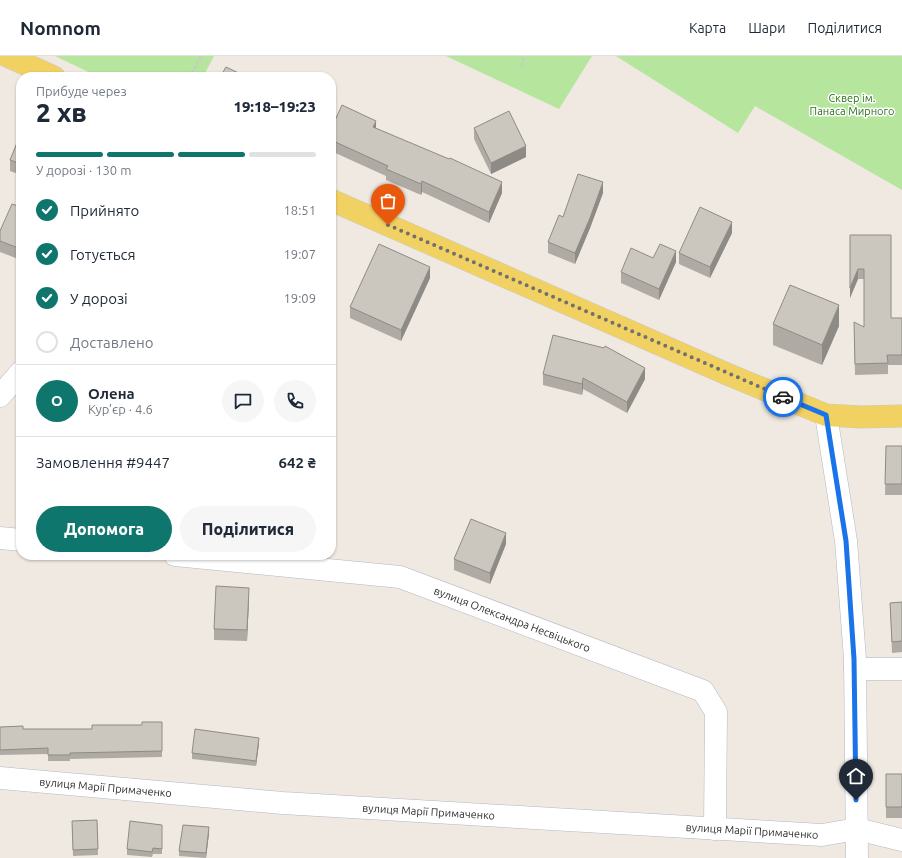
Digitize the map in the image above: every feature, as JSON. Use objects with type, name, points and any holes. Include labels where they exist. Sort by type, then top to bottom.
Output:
[{"type":"main road","points":[[7,56],[43,72]]},
{"type":"main road","points":[[336,202],[727,374],[826,415],[861,417],[902,416]]},
{"type":"street","points":[[0,396],[16,378]]},
{"type":"street","points":[[826,415],[846,541],[855,669],[856,858]]},
{"type":"street","points":[[0,538],[16,540]]},
{"type":"street","name":"вулиця Олександра Несвіцького","points":[[226,560],[400,577],[703,690],[716,712],[715,829]]},
{"type":"street","points":[[855,669],[902,669]]},
{"type":"street","name":"вулиця Марії Примаченко","points":[[0,778],[283,803],[715,829],[822,835],[857,829]]},
{"type":"street","points":[[857,829],[902,840]]},
{"type":"path","points":[[192,72],[202,56]]},
{"type":"path","points":[[522,66],[524,56]]},
{"type":"green space","points":[[55,56],[214,56],[206,72],[89,72]]},
{"type":"green space","points":[[446,56],[592,56],[559,109]]},
{"type":"green space","name":"Сквер ім. Панаса Мирного","points":[[616,56],[902,56],[902,190],[755,106],[738,133]]},
{"type":"building","points":[[226,67],[236,72],[223,72]]},
{"type":"building","points":[[342,105],[376,121],[373,127],[449,159],[450,158],[502,182],[489,212],[422,181],[421,184],[386,169],[388,166],[336,142],[336,118]]},
{"type":"building","points":[[509,111],[526,146],[491,163],[474,128]]},
{"type":"building","points":[[16,145],[16,162],[10,160]]},
{"type":"building","points":[[578,174],[603,182],[575,253],[548,242],[559,215],[563,217]]},
{"type":"building","points":[[12,204],[16,205],[16,247],[0,241],[0,231]]},
{"type":"building","points":[[700,207],[732,222],[710,267],[679,253]]},
{"type":"building","points":[[850,235],[891,235],[891,318],[902,318],[902,355],[887,355],[888,363],[855,364],[854,322],[864,327],[864,269],[858,269],[850,288]]},
{"type":"building","points":[[379,244],[430,267],[401,330],[350,307]]},
{"type":"building","points":[[660,244],[676,251],[659,289],[621,272],[631,248],[653,258]]},
{"type":"building","points":[[790,285],[839,305],[822,345],[773,324]]},
{"type":"building","points":[[553,335],[604,348],[605,346],[645,368],[627,402],[583,378],[582,384],[543,374]]},
{"type":"building","points":[[886,446],[902,446],[902,484],[885,484]]},
{"type":"building","points":[[471,519],[506,533],[490,573],[454,559]]},
{"type":"building","points":[[216,586],[249,588],[247,630],[214,629]]},
{"type":"building","points":[[902,602],[902,641],[892,642],[890,603]]},
{"type":"building","points":[[142,722],[162,722],[162,751],[70,753],[70,755],[48,755],[48,748],[0,750],[0,727],[23,726],[23,729],[92,729],[92,725],[142,725]]},
{"type":"building","points":[[195,729],[259,738],[256,761],[192,753]]},
{"type":"building","points":[[886,774],[902,774],[902,807],[886,807]]},
{"type":"building","points":[[97,820],[98,849],[73,850],[72,821]]},
{"type":"building","points":[[130,821],[162,825],[162,849],[153,848],[152,852],[127,849]]},
{"type":"building","points":[[183,825],[209,827],[206,853],[179,851]]},
{"type":"way so far","points":[[388,225],[727,374],[783,397]]},
{"type":"route","points":[[783,397],[826,415],[846,541],[854,659],[856,800]]}]
